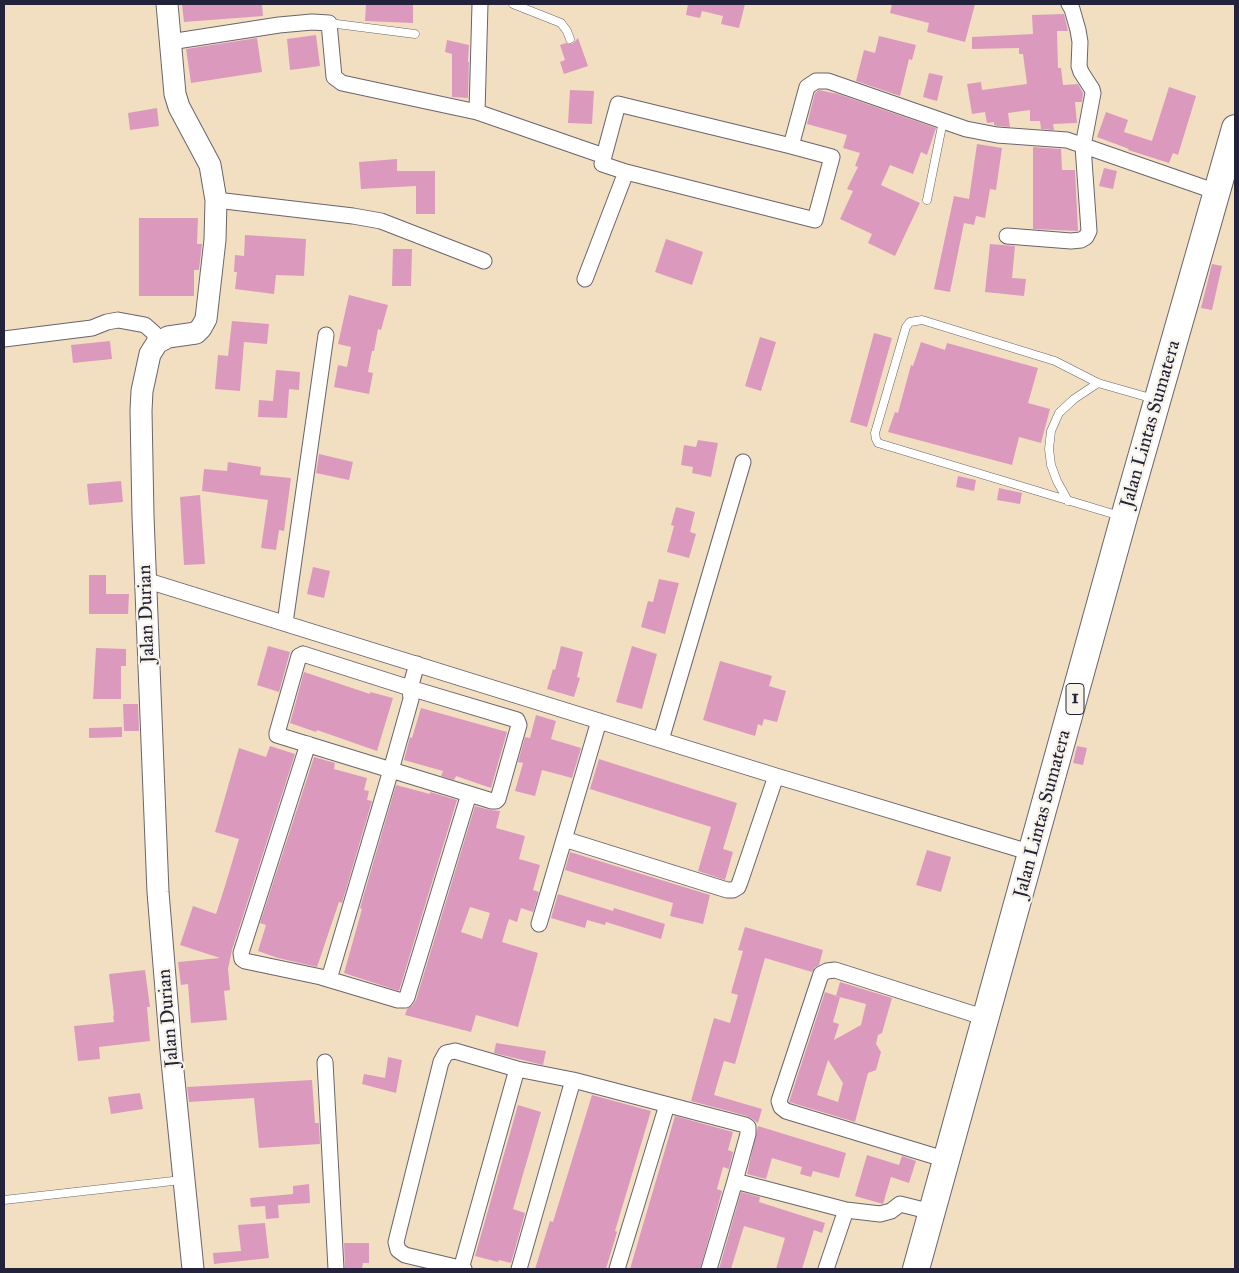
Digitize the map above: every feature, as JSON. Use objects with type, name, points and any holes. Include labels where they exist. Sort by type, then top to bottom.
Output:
[{"type":"highway","name":"Jalan Lintas Sumatera","points":[[916,1269],[1124,517],[1235,128]]},
{"type":"street","points":[[4,339],[92,328],[118,320],[145,325],[154,333],[157,343],[168,338],[196,333],[206,319],[215,240],[216,200],[210,164],[179,107],[175,94],[167,4]]},
{"type":"street","points":[[477,112],[480,4]]},
{"type":"street","points":[[1007,236],[1071,241],[1081,240],[1086,237],[1089,231],[1083,146],[1093,93],[1079,66],[1080,42],[1069,4]]},
{"type":"street","points":[[170,42],[279,25],[312,22],[328,23],[334,77],[338,81],[477,112],[604,156]]},
{"type":"street","points":[[791,146],[807,88],[816,81],[828,81],[943,121],[982,132],[1067,140],[1217,192]]},
{"type":"street","points":[[618,104],[832,157],[815,220],[626,172],[602,164],[604,156],[618,104]]},
{"type":"street","points":[[585,279],[626,172]]},
{"type":"street","points":[[216,200],[354,216],[381,221],[484,261]]},
{"type":"street","points":[[286,623],[326,335]]},
{"type":"street","name":"Jalan Durian","points":[[157,343],[150,354],[142,391],[145,580],[158,892],[171,1051],[193,1269]]},
{"type":"street","points":[[661,740],[743,462]]},
{"type":"street","points":[[145,580],[776,776],[1032,853]]},
{"type":"street","points":[[303,654],[519,722],[498,799],[492,802],[308,744],[277,734],[300,655],[303,654]]},
{"type":"street","points":[[325,978],[387,768],[411,699],[410,688],[417,664]]},
{"type":"street","points":[[540,924],[599,721]]},
{"type":"street","points":[[308,744],[241,956],[245,961],[325,978],[398,1000],[405,1000],[469,794]]},
{"type":"street","points":[[564,839],[727,890],[733,890],[738,887],[740,882],[776,776]]},
{"type":"street","points":[[947,1160],[786,1111],[781,1107],[779,1101],[821,974],[827,971],[835,970],[986,1018]]},
{"type":"street","points":[[517,1069],[463,1269],[405,1255],[398,1250],[396,1242],[441,1062],[446,1053],[455,1051],[517,1069],[573,1080],[667,1104],[748,1127],[748,1134],[709,1269]]},
{"type":"street","points":[[325,1062],[336,1269]]},
{"type":"street","points":[[519,1269],[573,1080]]},
{"type":"street","points":[[617,1269],[667,1104]]},
{"type":"street","points":[[735,1181],[846,1210],[880,1214],[892,1211],[900,1204],[932,1212]]},
{"type":"street","points":[[826,1269],[846,1210]]},
{"type":"lane","points":[[513,4],[561,23],[567,31],[570,40]]},
{"type":"lane","points":[[328,23],[415,34]]},
{"type":"lane","points":[[927,200],[943,121]]},
{"type":"lane","points":[[1124,517],[883,446],[878,443],[875,433],[906,327],[915,320],[922,320],[1055,361],[1098,383],[1158,400]]},
{"type":"lane","points":[[1068,501],[1051,465],[1049,449],[1051,431],[1059,413],[1074,399],[1098,383]]},
{"type":"lane","points":[[4,1200],[184,1179]]},
{"type":"building","points":[[182,4],[262,4],[263,16],[184,22]]},
{"type":"building","points":[[366,4],[413,4],[413,23],[365,21]]},
{"type":"building","points":[[688,4],[745,4],[739,28],[721,24],[723,16],[702,11],[700,18],[686,15]]},
{"type":"building","points":[[892,4],[975,4],[965,42],[927,32],[929,23],[890,13]]},
{"type":"building","points":[[1064,14],[1068,31],[1057,31],[1058,68],[1061,68],[1063,85],[1078,84],[1083,93],[1082,102],[1075,102],[1077,123],[1053,124],[1054,130],[1041,129],[1040,121],[1030,121],[1030,110],[1008,113],[1010,127],[998,126],[994,125],[994,122],[987,123],[985,112],[972,114],[967,84],[981,82],[982,90],[1027,84],[1023,54],[1019,54],[1019,48],[972,49],[972,37],[1033,34],[1032,15]]},
{"type":"building","points":[[316,35],[320,66],[290,70],[287,39]]},
{"type":"building","points":[[879,36],[916,45],[912,60],[909,59],[900,96],[856,81],[864,50],[875,53]]},
{"type":"building","points":[[257,38],[262,72],[191,83],[186,49]]},
{"type":"building","points":[[578,38],[588,66],[564,74],[560,62],[565,60],[560,45],[572,44]]},
{"type":"building","points":[[447,40],[469,45],[468,98],[452,97],[452,54],[445,52]]},
{"type":"building","points":[[929,73],[943,76],[937,101],[923,97]]},
{"type":"building","points":[[1169,87],[1196,96],[1178,155],[1173,153],[1169,163],[1128,150],[1097,137],[1106,112],[1128,120],[1124,132],[1152,141]]},
{"type":"building","points":[[570,90],[594,91],[592,124],[568,123]]},
{"type":"building","points":[[819,90],[838,94],[936,128],[927,155],[921,152],[913,174],[890,165],[881,185],[920,203],[895,256],[868,243],[872,234],[840,219],[853,191],[847,189],[858,167],[855,166],[860,153],[843,148],[847,135],[807,124],[815,93]]},
{"type":"building","points":[[157,108],[159,126],[130,130],[128,113]]},
{"type":"building","points":[[977,144],[1002,148],[996,190],[990,189],[985,218],[976,216],[974,225],[964,223],[950,292],[934,289],[954,196],[969,199]]},
{"type":"building","points":[[1033,147],[1061,149],[1062,170],[1075,170],[1078,231],[1033,229]]},
{"type":"building","points":[[397,159],[397,171],[435,171],[435,214],[416,214],[416,186],[361,189],[359,162]]},
{"type":"building","points":[[1104,168],[1117,171],[1113,189],[1099,186]]},
{"type":"building","points":[[139,218],[198,218],[197,244],[202,244],[199,270],[194,270],[194,296],[139,296]]},
{"type":"building","points":[[245,235],[306,239],[304,276],[276,275],[274,294],[235,289],[237,272],[234,272],[235,255],[244,256]]},
{"type":"building","points":[[666,239],[703,252],[692,285],[655,272]]},
{"type":"building","points":[[990,244],[1015,246],[1012,278],[1026,279],[1024,296],[985,292]]},
{"type":"building","points":[[393,249],[412,249],[411,286],[392,286]]},
{"type":"building","points":[[1212,264],[1222,266],[1212,310],[1201,308]]},
{"type":"building","points":[[349,295],[388,305],[381,330],[378,329],[374,351],[372,351],[368,372],[373,373],[369,394],[334,387],[338,365],[347,367],[351,347],[338,344]]},
{"type":"building","points":[[232,321],[269,324],[267,344],[244,342],[240,391],[215,389],[218,355],[228,356]]},
{"type":"building","points":[[874,333],[892,338],[867,427],[850,422]]},
{"type":"building","points":[[760,337],[776,342],[761,391],[745,386]]},
{"type":"building","points":[[110,341],[112,359],[73,363],[71,345]]},
{"type":"building","points":[[921,342],[945,350],[947,343],[1038,368],[1028,403],[1050,409],[1041,443],[1019,437],[1012,465],[888,432],[895,412],[898,413],[911,365],[913,366]]},
{"type":"building","points":[[276,370],[300,372],[299,390],[289,389],[287,418],[258,417],[259,400],[273,401]]},
{"type":"building","points":[[698,440],[718,443],[711,477],[692,473],[693,467],[681,465],[684,445],[696,447]]},
{"type":"building","points":[[319,454],[353,462],[349,480],[316,473]]},
{"type":"building","points":[[228,462],[261,467],[260,475],[291,478],[284,531],[279,530],[276,550],[261,548],[268,500],[202,491],[204,469],[227,471]]},
{"type":"building","points":[[958,476],[976,480],[974,491],[956,487]]},
{"type":"building","points":[[121,481],[123,502],[89,505],[87,484]]},
{"type":"building","points":[[999,488],[1022,493],[1020,504],[997,500]]},
{"type":"building","points":[[200,495],[205,564],[184,565],[180,497]]},
{"type":"building","points":[[676,507],[695,512],[690,532],[696,534],[689,558],[667,552],[674,526],[671,525]]},
{"type":"building","points":[[313,567],[330,571],[324,598],[307,594]]},
{"type":"building","points":[[89,575],[106,575],[106,594],[129,594],[128,614],[89,614]]},
{"type":"building","points":[[659,579],[679,583],[665,634],[641,627],[648,601],[653,602]]},
{"type":"building","points":[[268,646],[290,652],[279,692],[257,685]]},
{"type":"building","points":[[561,646],[583,652],[577,677],[580,678],[574,697],[547,689],[553,669],[555,670]]},
{"type":"building","points":[[632,646],[657,654],[642,709],[616,702]]},
{"type":"building","points":[[96,648],[126,649],[126,666],[121,666],[121,699],[93,699]]},
{"type":"building","points":[[720,661],[772,676],[769,686],[786,691],[777,722],[764,719],[762,726],[758,724],[755,736],[703,720]]},
{"type":"building","points":[[304,672],[370,694],[370,692],[393,698],[377,751],[317,730],[316,732],[290,723]]},
{"type":"building","points":[[123,704],[138,704],[139,731],[124,731]]},
{"type":"building","points":[[421,708],[507,732],[491,788],[456,776],[454,780],[441,776],[443,771],[404,760]]},
{"type":"building","points":[[536,715],[556,721],[551,739],[581,748],[572,778],[542,770],[535,796],[515,791],[523,763],[518,762],[525,737],[530,738]]},
{"type":"building","points":[[122,727],[122,737],[89,738],[89,728]]},
{"type":"building","points":[[270,746],[295,754],[232,950],[228,969],[230,990],[224,991],[227,1020],[191,1023],[188,984],[181,985],[178,962],[220,958],[180,945],[193,906],[216,914],[225,886],[239,839],[215,832],[239,748],[266,757]]},
{"type":"building","points":[[1077,746],[1087,748],[1083,765],[1073,763]]},
{"type":"building","points":[[314,757],[335,763],[334,769],[367,778],[364,790],[369,791],[367,800],[372,801],[342,903],[339,902],[317,967],[278,958],[258,951],[266,925],[260,923]]},
{"type":"building","points":[[599,759],[737,803],[723,849],[733,852],[725,880],[698,871],[711,827],[590,789]]},
{"type":"building","points":[[396,785],[457,800],[399,991],[344,973],[362,909],[360,908]]},
{"type":"building","points":[[475,806],[500,811],[496,828],[525,836],[519,859],[540,865],[533,890],[539,892],[533,912],[521,908],[517,922],[509,919],[502,942],[538,953],[518,1027],[476,1015],[471,1032],[405,1015],[407,1009],[416,1000]],"holes":[[[470,907],[490,913],[482,939],[461,932]]]},
{"type":"building","points":[[927,850],[951,857],[941,892],[916,885]]},
{"type":"building","points":[[570,852],[710,895],[703,924],[670,916],[673,903],[565,870]]},
{"type":"building","points":[[558,894],[613,911],[614,908],[665,924],[661,939],[606,922],[605,925],[587,920],[585,928],[551,918]]},
{"type":"building","points":[[745,927],[823,950],[819,965],[812,972],[765,958],[735,1064],[724,1061],[714,1095],[762,1109],[758,1123],[747,1116],[691,1101],[714,1018],[730,1023],[738,995],[731,993],[743,951],[738,950]]},
{"type":"building","points":[[145,970],[150,1007],[147,1007],[150,1041],[99,1047],[100,1059],[78,1061],[74,1026],[114,1022],[109,974]]},
{"type":"building","points":[[840,982],[892,998],[882,1033],[878,1035],[876,1044],[881,1052],[876,1070],[868,1073],[855,1122],[789,1102],[825,992],[836,996]],"holes":[[[840,997],[866,1004],[861,1025],[834,1040],[839,1024],[833,1022]],[[828,1060],[843,1083],[838,1102],[817,1095]]]},
{"type":"building","points":[[496,1043],[546,1051],[543,1065],[494,1053]]},
{"type":"building","points":[[388,1057],[402,1060],[396,1093],[362,1084],[364,1074],[385,1078]]},
{"type":"building","points":[[312,1080],[315,1123],[319,1123],[320,1144],[259,1148],[254,1098],[189,1102],[187,1087]]},
{"type":"building","points":[[140,1093],[143,1109],[111,1114],[108,1097]]},
{"type":"building","points":[[592,1095],[651,1111],[615,1231],[617,1232],[606,1269],[535,1269],[550,1221],[553,1222]]},
{"type":"building","points":[[518,1105],[541,1112],[513,1209],[525,1213],[511,1263],[499,1260],[498,1262],[475,1256]]},
{"type":"building","points":[[675,1116],[733,1132],[728,1150],[733,1152],[729,1169],[723,1167],[717,1189],[722,1191],[700,1269],[630,1269]]},
{"type":"building","points":[[758,1126],[846,1153],[839,1178],[813,1171],[811,1177],[800,1174],[802,1167],[772,1158],[766,1179],[747,1174]]},
{"type":"building","points":[[867,1155],[899,1165],[902,1156],[916,1161],[909,1183],[891,1177],[883,1204],[855,1196]]},
{"type":"building","points":[[309,1184],[310,1203],[278,1205],[279,1218],[266,1219],[265,1206],[251,1207],[250,1198],[293,1194],[293,1186]]},
{"type":"building","points":[[741,1192],[760,1197],[759,1202],[825,1223],[822,1233],[814,1230],[802,1269],[776,1269],[785,1238],[744,1226],[731,1269],[719,1269]]},
{"type":"building","points":[[265,1223],[269,1258],[214,1264],[213,1253],[241,1251],[238,1225]]},
{"type":"building","points":[[344,1243],[369,1243],[369,1263],[363,1263],[362,1269],[345,1269]]}]
